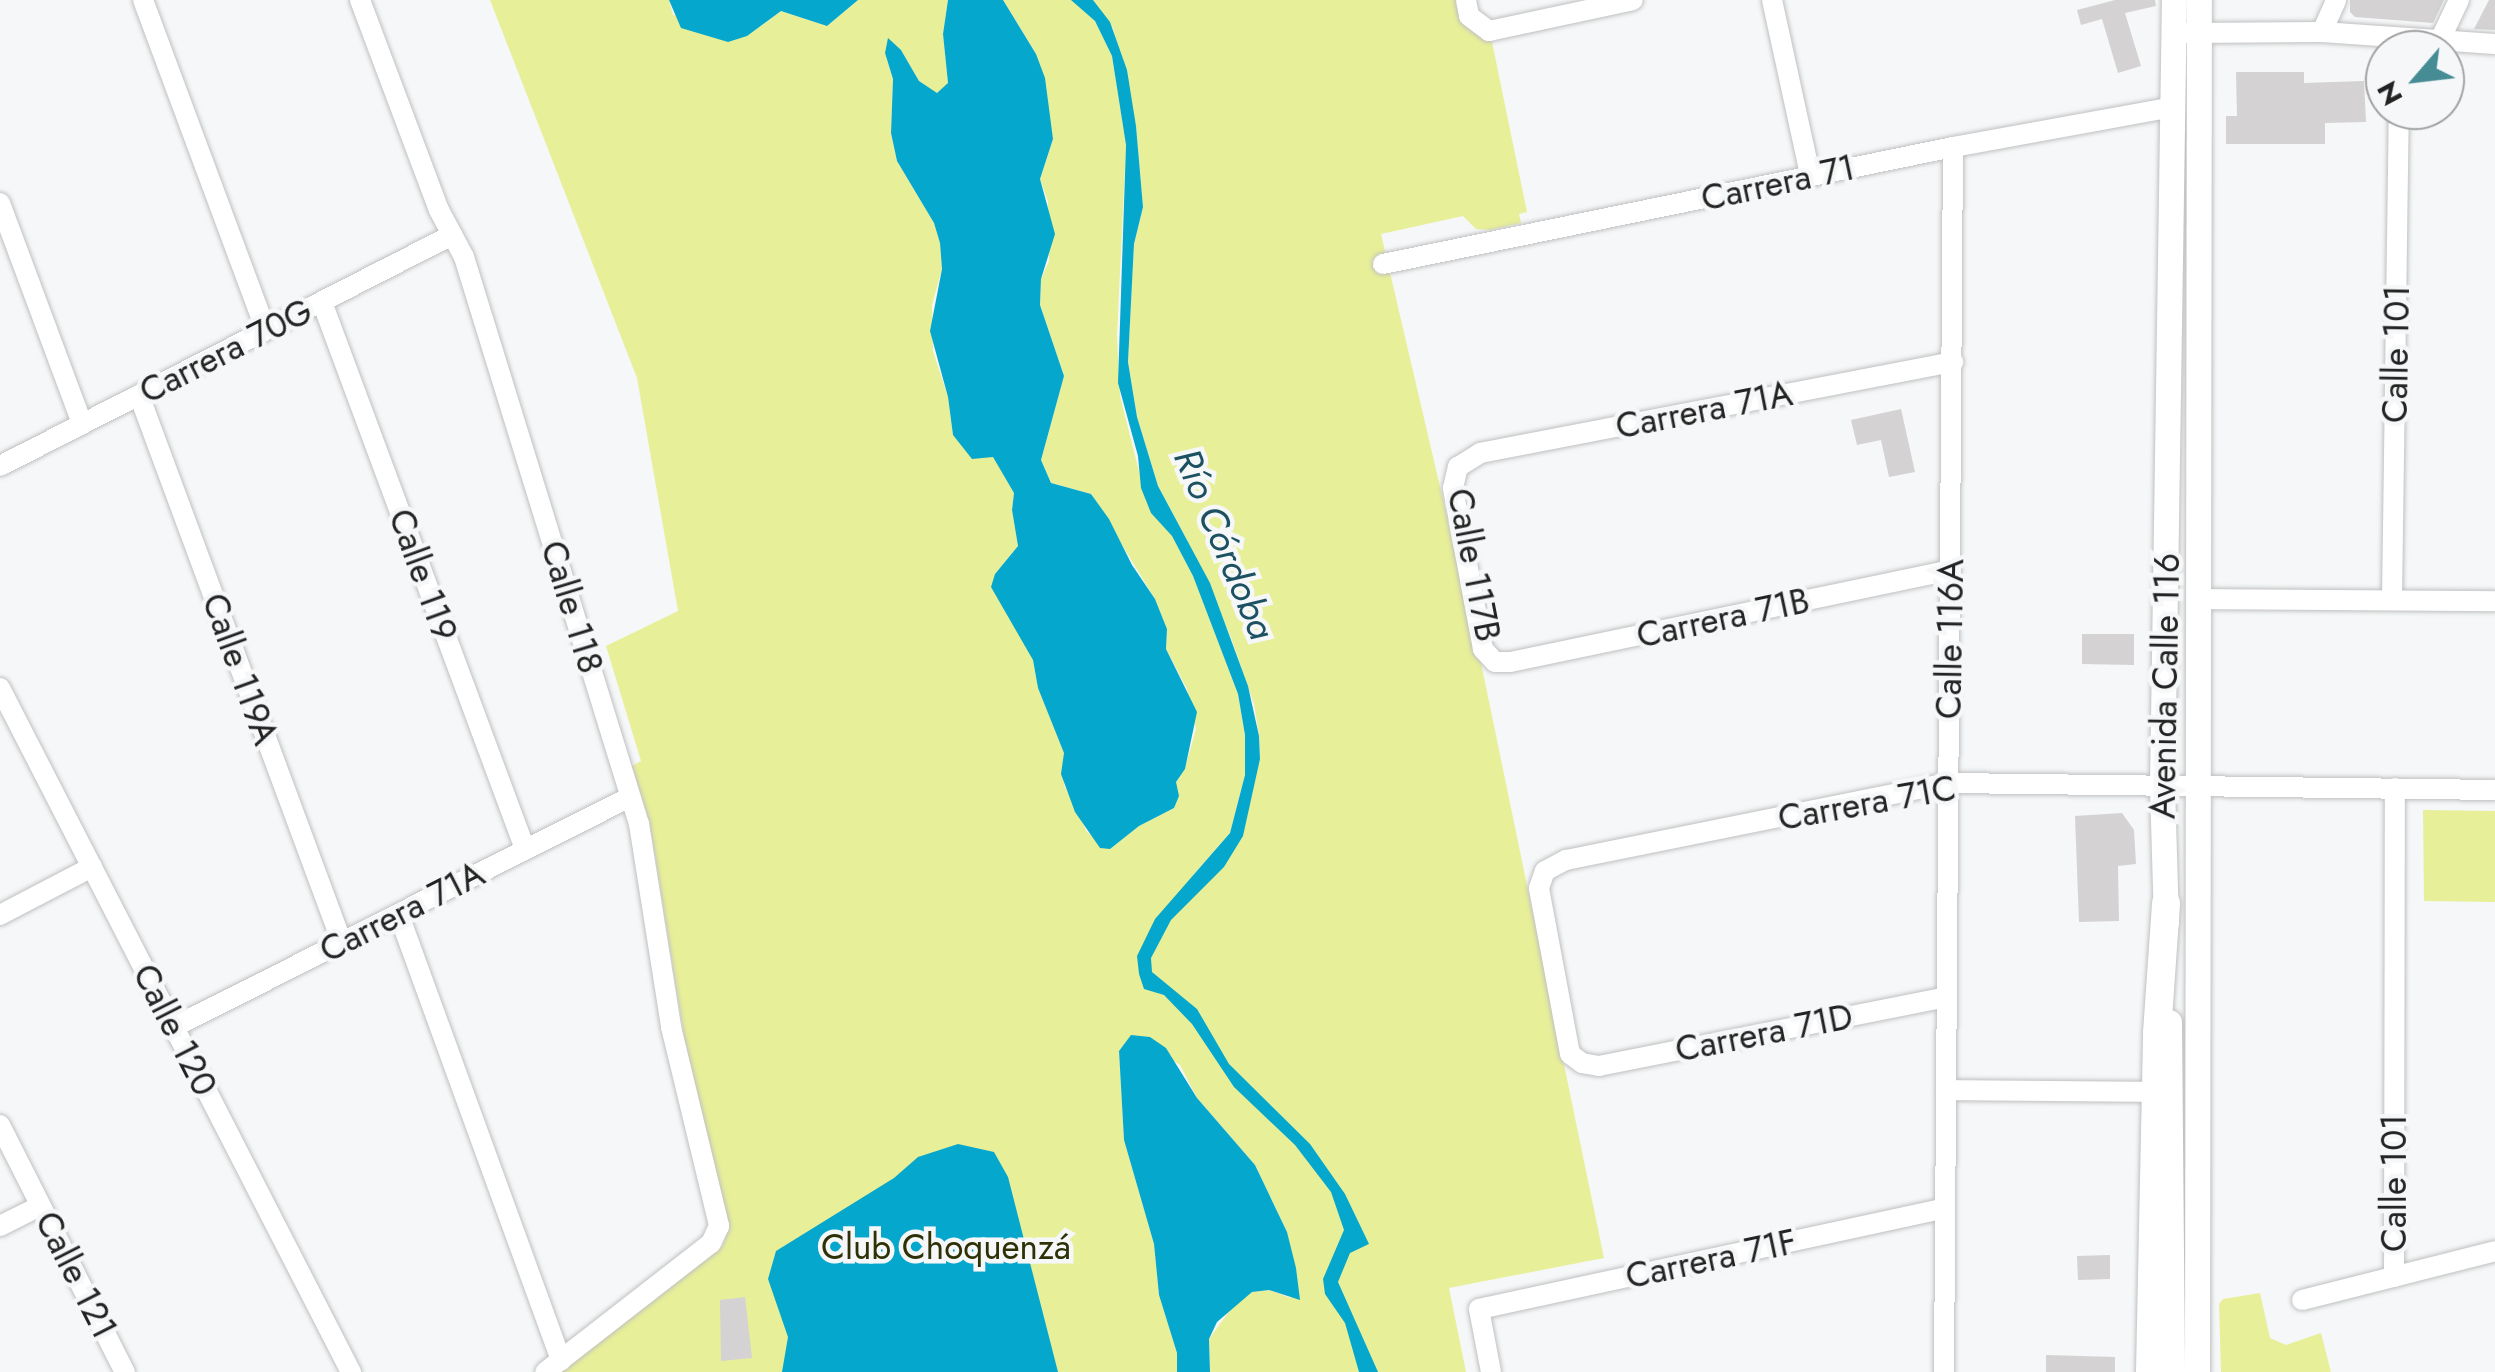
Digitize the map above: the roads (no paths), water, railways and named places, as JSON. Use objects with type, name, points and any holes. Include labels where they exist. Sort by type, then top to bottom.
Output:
[{"type":"highway","points":[[2150,1372],[2156,1092],[2166,904]]},
{"type":"main road","name":"Avenida Calle 116","points":[[2174,0],[2187,33],[2197,599],[2197,1372]]},
{"type":"main road","name":"Avenida Calle 116","points":[[2172,1372],[2172,1124],[2162,786],[2174,108],[2187,33],[2199,0]]},
{"type":"street","points":[[144,0],[266,330]]},
{"type":"street","name":"Calle 118","points":[[360,0],[464,257],[639,824],[672,1026],[719,1233],[553,1366]]},
{"type":"street","points":[[1466,0],[1477,26],[1488,31],[1633,0]]},
{"type":"street","points":[[1772,0],[1810,175]]},
{"type":"street","points":[[2322,32],[2336,0]]},
{"type":"street","points":[[2445,30],[2460,0]]},
{"type":"street","points":[[2187,33],[2322,32],[2365,39]]},
{"type":"street","points":[[2465,42],[2495,44]]},
{"type":"street","name":"Carrera 71","points":[[1383,264],[1810,175],[2174,108]]},
{"type":"street","name":"Calle 101","points":[[2392,599],[2399,130]]},
{"type":"street","name":"Calle 116A","points":[[1944,1372],[1954,147]]},
{"type":"street","points":[[0,204],[82,424]]},
{"type":"street","name":"Carrera 70G","points":[[0,466],[452,235]]},
{"type":"street","name":"Calle 119","points":[[322,302],[525,849]]},
{"type":"street","name":"Carrera 71A","points":[[1458,467],[1480,453],[1953,362]]},
{"type":"street","name":"Calle 119A","points":[[139,395],[342,943]]},
{"type":"street","name":"Calle 117B","points":[[1458,467],[1453,488],[1483,649],[1496,662]]},
{"type":"street","name":"Carrera 71B","points":[[1496,662],[1951,570]]},
{"type":"street","points":[[2197,599],[2495,602]]},
{"type":"street","name":"Calle 120","points":[[0,688],[351,1372]]},
{"type":"street","name":"Carrera 71C","points":[[1582,1063],[1570,1054],[1539,888],[1546,870],[1566,860],[1948,784],[2495,790]]},
{"type":"street","name":"Calle 101","points":[[2394,788],[2394,1277]]},
{"type":"street","name":"Carrera 71A","points":[[174,1027],[630,797]]},
{"type":"street","points":[[0,915],[92,867]]},
{"type":"street","points":[[398,915],[553,1366]]},
{"type":"street","name":"Carrera 71D","points":[[1582,1063],[1599,1066],[1947,997]]},
{"type":"street","points":[[1946,1090],[2156,1092]]},
{"type":"street","name":"Calle 121","points":[[0,1125],[125,1372]]},
{"type":"street","points":[[0,1226],[40,1206]]},
{"type":"street","name":"Carrera 71F","points":[[1492,1372],[1478,1309],[1943,1209]]},
{"type":"street","points":[[2302,1300],[2495,1251]]},
{"type":"water","points":[[669,0],[858,0],[827,26],[781,11],[747,36],[728,42],[681,28]]},
{"type":"water","points":[[948,0],[1003,0],[1036,54],[1045,78],[1053,139],[1040,179],[1055,234],[1041,279],[1040,305],[1064,376],[1041,460],[1051,483],[1091,494],[1109,519],[1155,599],[1167,629],[1166,649],[1197,712],[1185,769],[1176,782],[1179,796],[1174,808],[1139,826],[1110,849],[1100,848],[1075,812],[1061,774],[1064,753],[1038,688],[1033,660],[991,587],[995,574],[1018,546],[1012,510],[1014,493],[993,457],[972,459],[953,435],[948,397],[930,331],[942,269],[940,243],[934,223],[897,161],[891,133],[893,79],[885,53],[888,38],[901,50],[919,81],[937,93],[948,83],[943,34]]},
{"type":"water","points":[[1071,0],[1093,0],[1110,22],[1127,70],[1136,126],[1143,207],[1134,244],[1128,362],[1137,417],[1158,486],[1210,583],[1248,686],[1259,736],[1260,759],[1243,836],[1224,867],[1171,920],[1151,958],[1152,972],[1197,1009],[1229,1064],[1310,1144],[1345,1194],[1369,1244],[1350,1253],[1338,1282],[1378,1372],[1359,1372],[1345,1323],[1325,1294],[1323,1279],[1344,1230],[1331,1192],[1295,1145],[1234,1087],[1192,1024],[1164,995],[1144,989],[1139,974],[1137,956],[1155,919],[1230,833],[1245,775],[1245,735],[1238,694],[1193,576],[1172,536],[1151,513],[1141,488],[1138,456],[1118,383],[1126,145],[1112,56],[1095,21]]},
{"type":"water","points":[[1131,1035],[1150,1037],[1166,1048],[1197,1098],[1255,1165],[1287,1232],[1296,1268],[1300,1300],[1269,1290],[1252,1292],[1217,1322],[1209,1339],[1210,1372],[1177,1372],[1177,1353],[1159,1295],[1154,1244],[1124,1140],[1119,1051]]},
{"type":"water","points":[[958,1144],[994,1152],[1008,1177],[1058,1372],[782,1372],[788,1337],[768,1279],[776,1251],[894,1178],[918,1157]]},
{"type":"water label","name":"Río Córdoba","points":[[1225,544]]},
{"type":"park label","name":"Club Choquenzá","points":[[946,1247]]}]
